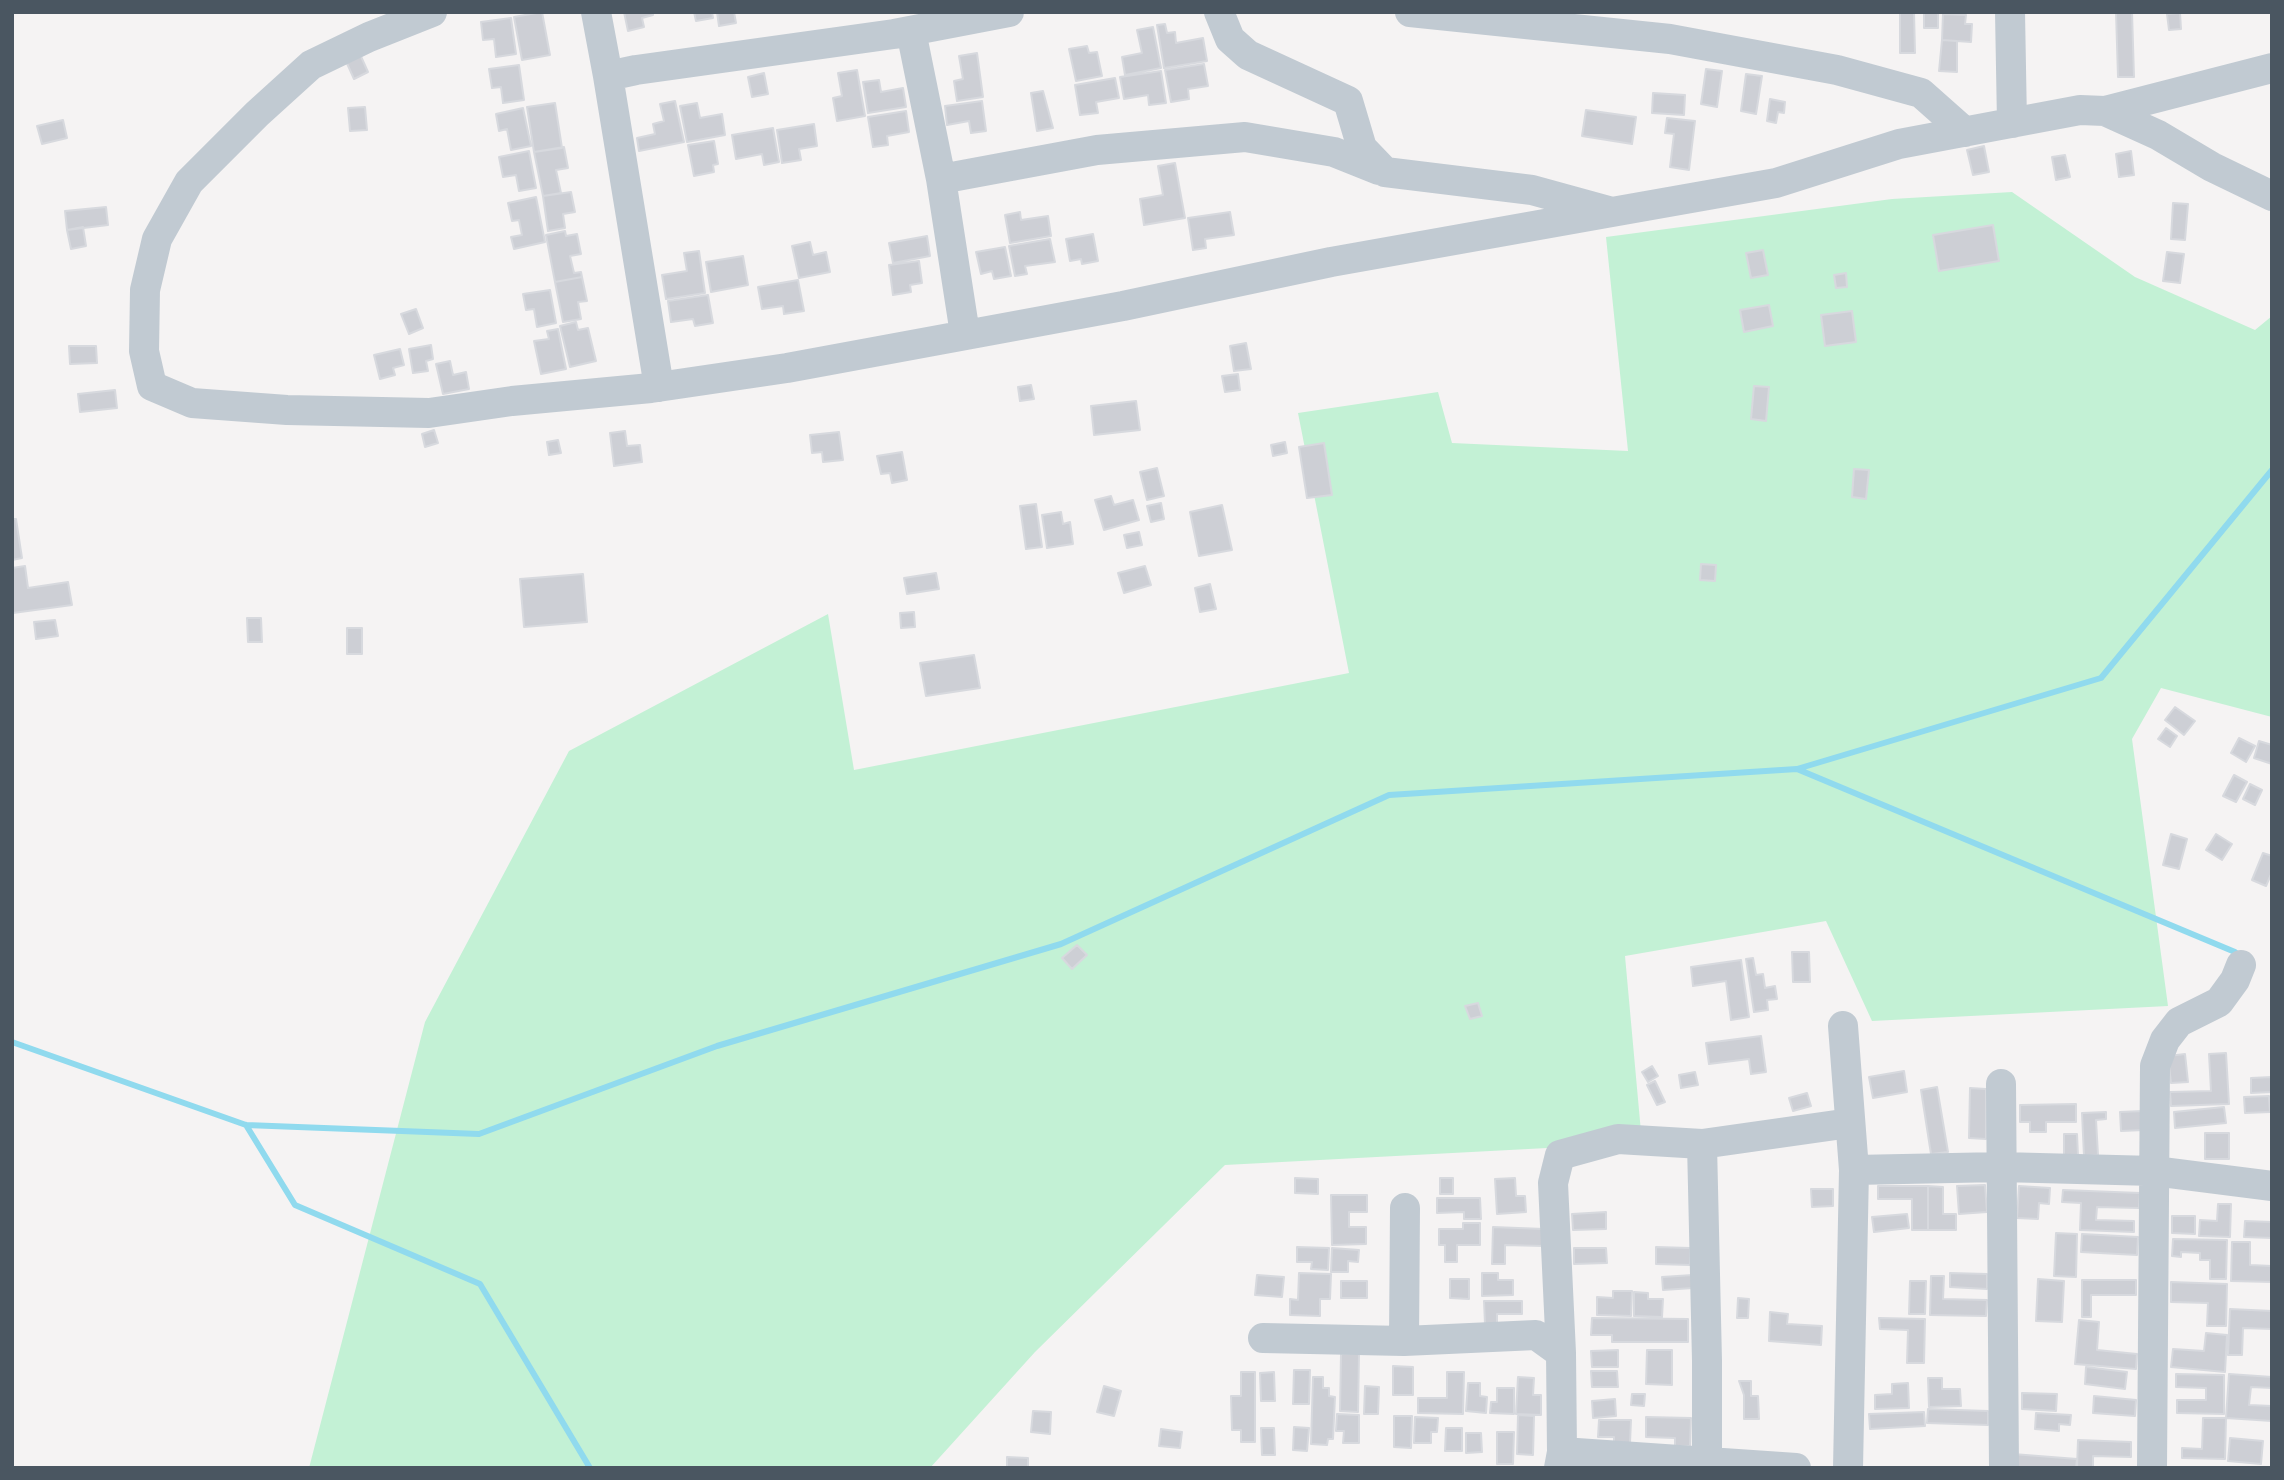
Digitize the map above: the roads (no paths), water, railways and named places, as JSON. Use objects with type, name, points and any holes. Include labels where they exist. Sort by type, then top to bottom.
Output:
[{"type":"street","points":[[432,12],[369,37],[312,65],[257,114],[189,182],[157,239],[145,290],[144,351],[152,386],[192,403],[287,410],[429,413],[512,401],[659,387],[787,368],[1123,306],[1331,262],[1776,183],[1899,144],[2080,110],[2105,111],[2272,68]]},
{"type":"street","points":[[596,12],[659,387]]},
{"type":"street","points":[[608,76],[911,31],[1009,12]]},
{"type":"street","points":[[1219,12],[1230,39],[1248,55],[1348,101],[1362,148],[1385,172]]},
{"type":"street","points":[[1410,12],[1670,39],[1837,70],[1921,93],[1965,132]]},
{"type":"street","points":[[2010,12],[2012,123]]},
{"type":"street","points":[[911,31],[941,178],[965,334]]},
{"type":"street","points":[[2105,111],[2158,135],[2212,167],[2272,196]]},
{"type":"street","points":[[941,178],[1097,150],[1245,136],[1334,152],[1385,172],[1532,190],[1612,212]]},
{"type":"street","points":[[2152,1468],[2155,1066],[2165,1040],[2179,1023],[2219,1002],[2235,980],[2241,965]]},
{"type":"street","points":[[1843,1026],[1854,1170],[1848,1468]]},
{"type":"street","points":[[2001,1084],[2004,1468]]},
{"type":"street","points":[[1797,1468],[1707,1460],[1561,1460],[1561,1353],[1553,1184],[1560,1155],[1618,1139],[1702,1144],[1850,1123]]},
{"type":"street","points":[[1702,1144],[1707,1460]]},
{"type":"street","points":[[1854,1170],[2001,1167],[2154,1171],[2272,1186]]},
{"type":"street","points":[[1404,1341],[1405,1208]]},
{"type":"street","points":[[1263,1338],[1404,1341],[1536,1335],[1561,1353]]},
{"type":"waterway","points":[[12,1042],[246,1125],[479,1134],[717,1046],[1061,944],[1389,795],[1797,769],[2101,678],[2272,470]]},
{"type":"waterway","points":[[1797,769],[2235,952]]},
{"type":"waterway","points":[[246,1125],[295,1205],[480,1284],[590,1468]]}]
